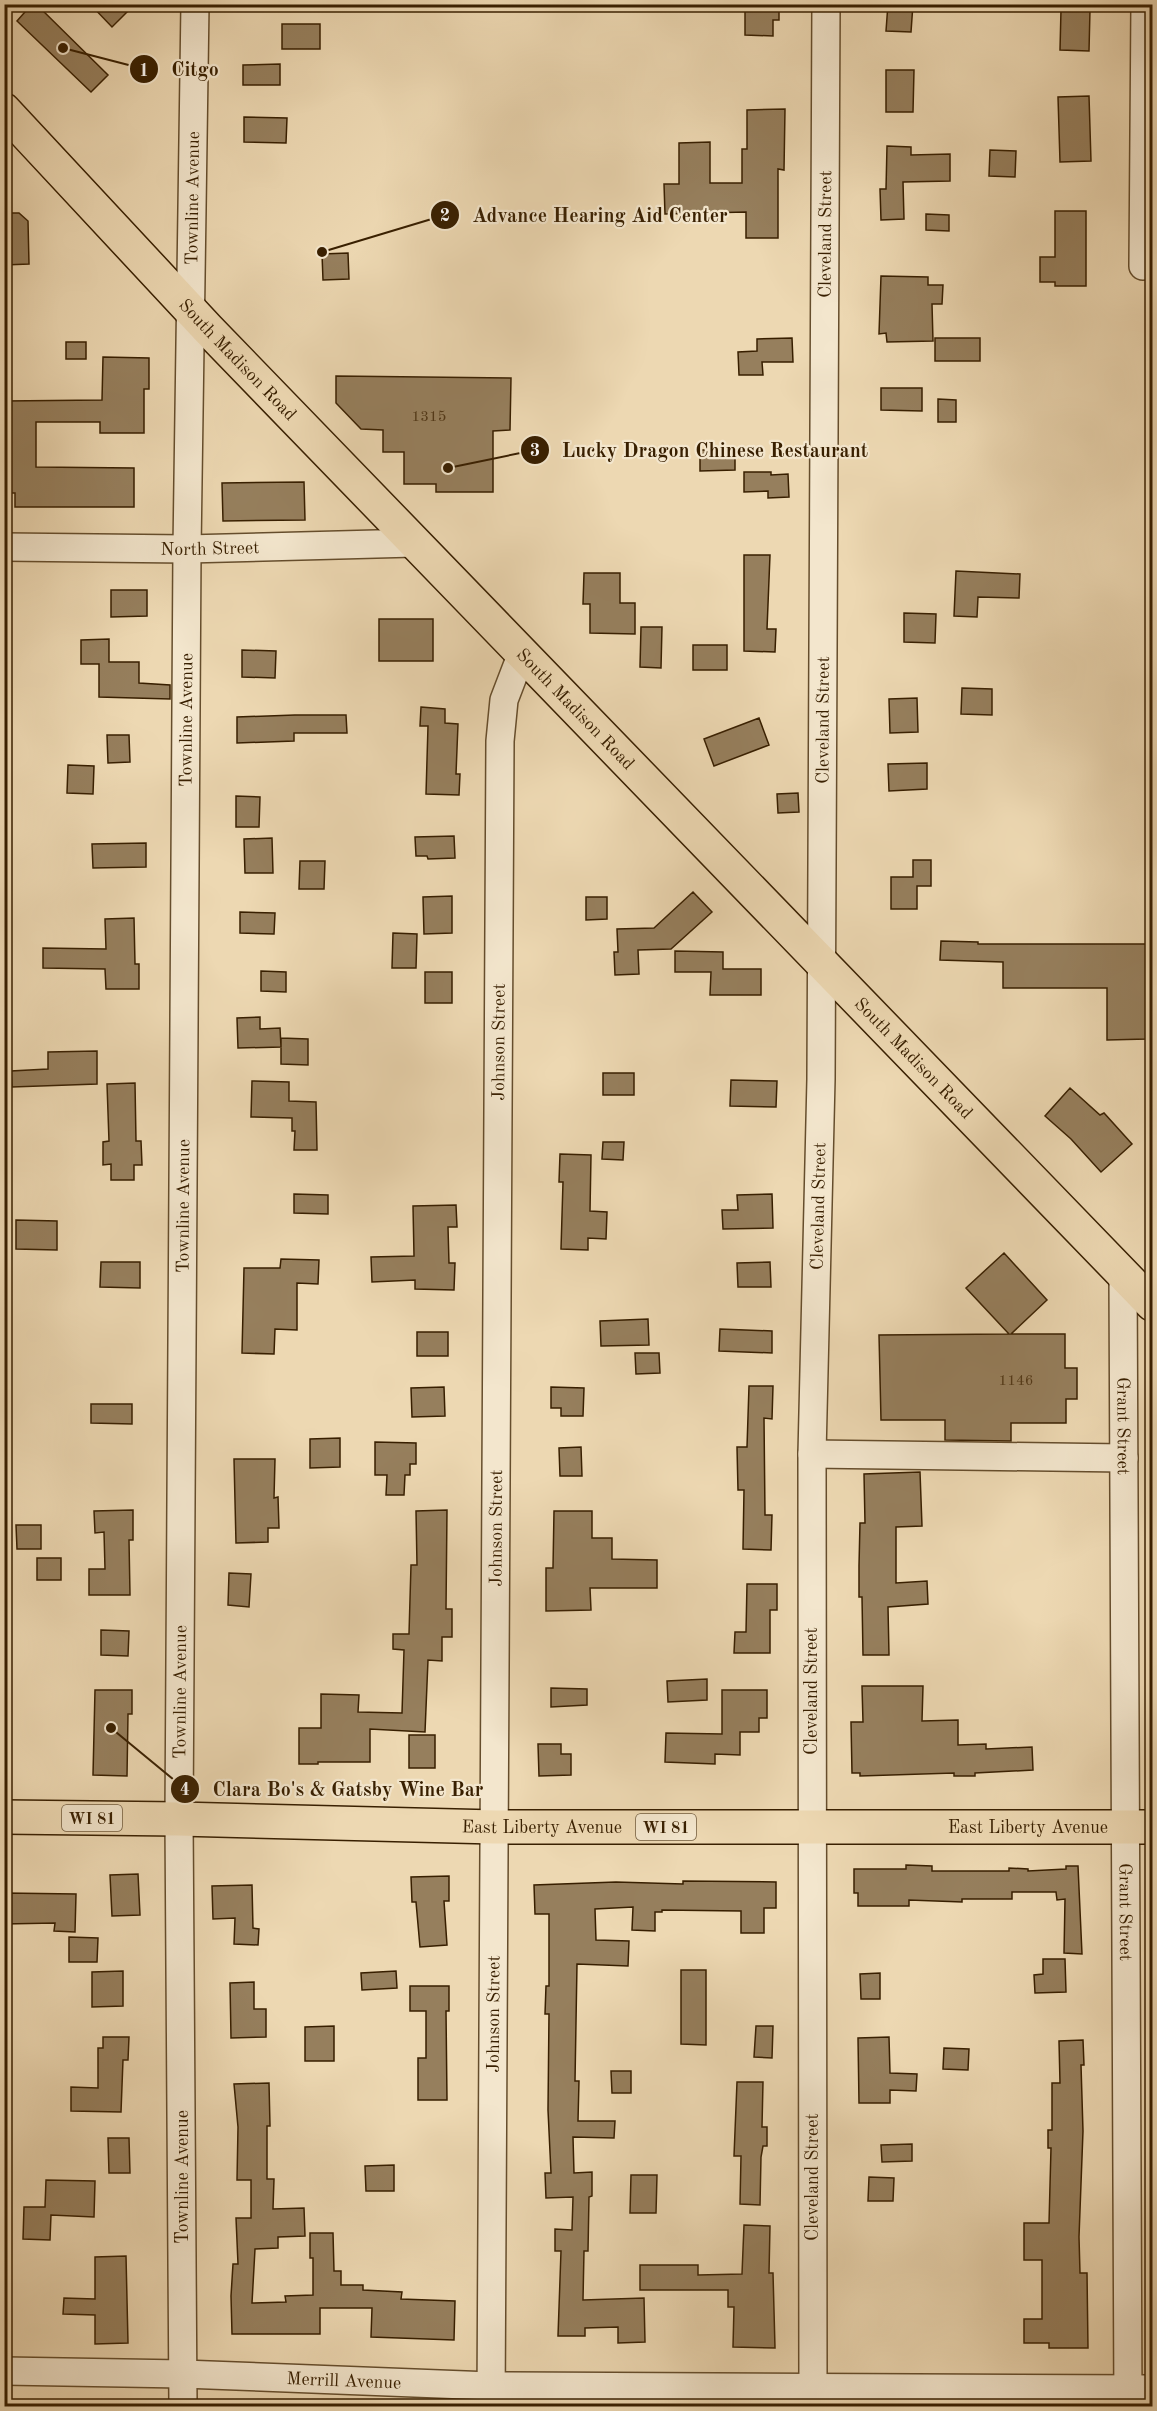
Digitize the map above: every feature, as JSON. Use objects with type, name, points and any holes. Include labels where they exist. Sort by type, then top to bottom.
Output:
[{"type":"main road","name":"South Madison Road","points":[[4,110],[55,162],[116,232],[414,543],[1152,1304]]},
{"type":"main road","name":"East Liberty Avenue","points":[[4,1817],[495,1827],[1139,1827]]},
{"type":"street","name":"Townline Avenue","points":[[183,2406],[179,1819],[187,549],[195,4]]},
{"type":"street","name":"Cleveland Street","points":[[813,2397],[812,1454],[821,1079],[826,4]]},
{"type":"street","points":[[1143,266],[1145,4]]},
{"type":"street","name":"North Street","points":[[4,547],[187,549],[414,543]]},
{"type":"street","name":"Johnson Street","points":[[491,2396],[500,741],[504,700],[522,653]]},
{"type":"street","name":"Grant Street","points":[[1123,1274],[1124,1458],[1139,1827],[1136,2395]]},
{"type":"street","points":[[812,1454],[1124,1458]]},
{"type":"street","name":"Merrill Avenue","points":[[4,2371],[183,2374],[491,2396],[1136,2395]]},
{"type":"building","points":[[32,4],[36,4],[108,75],[91,92],[17,21]]},
{"type":"building","points":[[90,4],[135,4],[112,27]]},
{"type":"building","points":[[745,4],[779,4],[779,20],[773,20],[773,36],[745,35]]},
{"type":"building","points":[[888,4],[913,4],[911,32],[886,31]]},
{"type":"building","points":[[1061,10],[1090,10],[1089,51],[1060,50]]},
{"type":"building","points":[[282,24],[320,24],[320,49],[282,49]]},
{"type":"building","points":[[280,64],[280,85],[243,85],[243,65]]},
{"type":"building","points":[[886,70],[914,70],[913,112],[886,112]]},
{"type":"building","points":[[1089,96],[1091,161],[1060,162],[1058,97]]},
{"type":"building","points":[[785,109],[784,170],[778,169],[778,238],[746,238],[746,212],[665,214],[664,184],[679,184],[679,143],[710,142],[710,183],[742,183],[742,149],[747,149],[747,110]]},
{"type":"building","points":[[244,117],[287,118],[286,143],[244,142]]},
{"type":"building","points":[[887,146],[911,147],[911,155],[950,154],[950,181],[903,182],[904,219],[881,220],[880,189],[886,189]]},
{"type":"building","points":[[990,150],[1016,151],[1015,177],[989,176]]},
{"type":"building","points":[[1055,211],[1086,211],[1086,286],[1055,286],[1055,282],[1040,282],[1040,257],[1055,257]]},
{"type":"building","points":[[4,213],[19,213],[28,221],[29,264],[4,265]]},
{"type":"building","points":[[926,214],[949,215],[949,231],[926,230]]},
{"type":"building","points":[[348,253],[349,279],[323,280],[322,254]]},
{"type":"building","points":[[881,276],[928,277],[928,285],[943,285],[942,304],[932,304],[933,341],[887,342],[886,333],[879,334]]},
{"type":"building","points":[[792,338],[793,362],[762,362],[763,375],[739,375],[738,352],[757,351],[757,339]]},
{"type":"building","points":[[935,338],[980,338],[980,361],[935,361]]},
{"type":"building","points":[[66,342],[86,342],[86,359],[66,359]]},
{"type":"building","points":[[103,357],[149,358],[149,389],[144,389],[144,433],[100,433],[100,422],[36,422],[36,467],[134,468],[134,507],[15,507],[15,493],[4,493],[4,401],[102,400]]},
{"type":"building","points":[[336,376],[511,378],[510,430],[493,431],[493,492],[436,492],[436,484],[404,484],[404,452],[383,452],[383,430],[361,429],[336,403]]},
{"type":"building","points":[[881,388],[922,388],[922,411],[881,410]]},
{"type":"building","points":[[938,399],[956,400],[956,422],[938,422]]},
{"type":"building","points":[[700,450],[735,450],[735,470],[700,471]]},
{"type":"building","points":[[744,472],[788,474],[789,497],[768,498],[768,491],[744,492]]},
{"type":"building","points":[[304,482],[305,520],[223,521],[222,483]]},
{"type":"building","points":[[744,555],[770,555],[767,629],[776,629],[775,652],[744,651]]},
{"type":"building","points":[[956,571],[1020,574],[1019,598],[978,597],[977,617],[954,616]]},
{"type":"building","points":[[584,573],[620,573],[620,603],[635,603],[635,634],[590,633],[590,604],[583,604]]},
{"type":"building","points":[[111,590],[147,590],[147,616],[111,617]]},
{"type":"building","points":[[904,613],[936,614],[935,643],[904,642]]},
{"type":"building","points":[[379,619],[433,619],[433,661],[379,661]]},
{"type":"building","points":[[641,627],[662,627],[661,668],[640,667]]},
{"type":"building","points":[[109,639],[109,662],[139,662],[139,683],[170,685],[170,699],[99,697],[99,664],[81,664],[81,640]]},
{"type":"building","points":[[693,645],[727,645],[727,670],[693,670]]},
{"type":"building","points":[[242,650],[276,651],[275,678],[242,677]]},
{"type":"building","points":[[962,688],[992,689],[992,715],[961,714]]},
{"type":"building","points":[[917,698],[918,732],[890,733],[889,699]]},
{"type":"building","points":[[421,707],[445,709],[445,723],[458,724],[456,774],[460,774],[459,795],[426,794],[428,726],[420,726]]},
{"type":"building","points":[[346,715],[347,733],[294,733],[294,741],[237,743],[237,717]]},
{"type":"building","points":[[759,718],[769,745],[714,766],[704,739]]},
{"type":"building","points":[[107,735],[129,735],[130,762],[108,763]]},
{"type":"building","points":[[927,763],[927,789],[889,791],[888,764]]},
{"type":"building","points":[[68,765],[94,766],[93,794],[67,793]]},
{"type":"building","points":[[798,793],[799,812],[778,813],[777,794]]},
{"type":"building","points":[[236,796],[260,797],[259,827],[236,827]]},
{"type":"building","points":[[454,836],[455,858],[428,859],[427,856],[416,856],[415,837]]},
{"type":"building","points":[[272,838],[273,873],[245,873],[244,839]]},
{"type":"building","points":[[146,843],[146,867],[93,868],[92,844]]},
{"type":"building","points":[[913,860],[931,860],[931,886],[917,886],[917,909],[891,909],[891,877],[913,877]]},
{"type":"building","points":[[300,861],[325,861],[324,889],[299,889]]},
{"type":"building","points":[[693,892],[712,912],[671,949],[638,950],[639,974],[615,975],[614,952],[618,952],[617,929],[654,928]]},
{"type":"building","points":[[452,896],[452,933],[424,934],[423,897]]},
{"type":"building","points":[[586,897],[607,897],[607,919],[586,920]]},
{"type":"building","points":[[240,912],[275,913],[274,934],[240,933]]},
{"type":"building","points":[[134,918],[135,964],[139,964],[139,989],[106,989],[105,969],[43,968],[43,948],[106,949],[105,919]]},
{"type":"building","points":[[393,933],[417,934],[416,968],[392,968]]},
{"type":"building","points":[[941,941],[978,942],[978,944],[1146,944],[1147,1039],[1107,1040],[1107,988],[1003,988],[1003,962],[940,960]]},
{"type":"building","points":[[675,951],[723,952],[723,969],[761,969],[761,995],[710,995],[711,972],[675,972]]},
{"type":"building","points":[[261,971],[286,972],[286,992],[261,991]]},
{"type":"building","points":[[425,972],[452,972],[452,1003],[425,1003]]},
{"type":"building","points":[[260,1017],[260,1029],[280,1028],[281,1047],[238,1048],[237,1018]]},
{"type":"building","points":[[281,1038],[308,1039],[308,1065],[281,1064]]},
{"type":"building","points":[[97,1051],[97,1084],[12,1087],[11,1071],[48,1069],[48,1052]]},
{"type":"building","points":[[603,1073],[634,1073],[634,1095],[603,1095]]},
{"type":"building","points":[[731,1080],[777,1081],[776,1107],[730,1106]]},
{"type":"building","points":[[252,1081],[289,1082],[289,1101],[316,1102],[317,1150],[294,1150],[295,1131],[292,1131],[292,1118],[251,1117]]},
{"type":"building","points":[[135,1083],[136,1141],[141,1141],[142,1165],[134,1165],[134,1180],[111,1180],[111,1164],[103,1165],[103,1142],[109,1141],[107,1084]]},
{"type":"building","points":[[1070,1088],[1100,1115],[1104,1113],[1132,1144],[1101,1172],[1071,1139],[1045,1116]]},
{"type":"building","points":[[603,1142],[624,1142],[623,1160],[602,1159]]},
{"type":"building","points":[[560,1154],[591,1155],[590,1211],[607,1212],[606,1239],[588,1238],[588,1250],[561,1249],[563,1182],[559,1182]]},
{"type":"building","points":[[294,1194],[328,1195],[328,1214],[294,1213]]},
{"type":"building","points":[[772,1194],[773,1228],[723,1229],[722,1210],[738,1210],[737,1195]]},
{"type":"building","points":[[456,1205],[457,1227],[448,1227],[449,1263],[455,1263],[454,1290],[415,1289],[415,1280],[372,1282],[371,1257],[414,1256],[413,1206]]},
{"type":"building","points":[[16,1220],[57,1221],[57,1250],[16,1249]]},
{"type":"building","points":[[1004,1253],[1047,1300],[1011,1334],[1065,1334],[1065,1368],[1077,1368],[1077,1399],[1066,1399],[1066,1423],[1011,1423],[1011,1441],[945,1440],[945,1420],[881,1420],[879,1335],[1009,1334],[966,1288]]},
{"type":"building","points":[[281,1259],[319,1260],[318,1284],[297,1283],[297,1330],[275,1329],[274,1354],[242,1353],[244,1268],[280,1268]]},
{"type":"building","points":[[101,1262],[140,1262],[140,1288],[100,1287]]},
{"type":"building","points":[[770,1262],[771,1287],[738,1287],[737,1263]]},
{"type":"building","points":[[648,1319],[649,1345],[601,1346],[600,1321]]},
{"type":"building","points":[[720,1329],[772,1331],[772,1353],[719,1351]]},
{"type":"building","points":[[417,1332],[448,1332],[448,1356],[417,1356]]},
{"type":"building","points":[[635,1353],[659,1353],[660,1373],[636,1374]]},
{"type":"building","points":[[749,1386],[773,1386],[772,1419],[764,1418],[765,1515],[772,1515],[771,1550],[743,1549],[744,1490],[738,1490],[737,1447],[747,1447]]},
{"type":"building","points":[[444,1387],[445,1416],[412,1417],[411,1388]]},
{"type":"building","points":[[551,1387],[584,1388],[583,1416],[561,1416],[561,1408],[551,1408]]},
{"type":"building","points":[[91,1404],[132,1404],[132,1424],[91,1423]]},
{"type":"building","points":[[340,1438],[340,1467],[310,1468],[310,1439]]},
{"type":"building","points":[[375,1442],[416,1443],[416,1464],[410,1464],[410,1475],[405,1475],[404,1495],[386,1495],[387,1475],[375,1475]]},
{"type":"building","points":[[581,1447],[582,1476],[560,1476],[559,1448]]},
{"type":"building","points":[[234,1459],[275,1459],[274,1498],[278,1497],[279,1528],[268,1528],[268,1542],[236,1543]]},
{"type":"building","points":[[920,1472],[922,1526],[896,1527],[896,1583],[927,1581],[928,1604],[888,1607],[889,1655],[863,1655],[859,1566],[860,1523],[865,1523],[864,1474]]},
{"type":"building","points":[[133,1510],[133,1540],[129,1540],[130,1595],[89,1595],[89,1569],[105,1569],[104,1532],[95,1533],[94,1511]]},
{"type":"building","points":[[447,1510],[446,1609],[452,1609],[452,1637],[442,1637],[442,1661],[428,1660],[425,1732],[370,1729],[370,1762],[299,1764],[299,1728],[321,1728],[321,1694],[359,1695],[358,1712],[402,1713],[404,1650],[393,1649],[393,1634],[409,1634],[411,1565],[417,1565],[416,1511]]},
{"type":"building","points":[[554,1511],[592,1511],[592,1538],[612,1538],[612,1559],[657,1560],[657,1588],[590,1588],[591,1610],[546,1611],[546,1568],[553,1568]]},
{"type":"building","points":[[16,1525],[41,1525],[41,1549],[17,1549]]},
{"type":"building","points":[[37,1558],[61,1558],[61,1580],[37,1580]]},
{"type":"building","points":[[229,1573],[251,1574],[249,1607],[228,1605]]},
{"type":"building","points":[[747,1584],[777,1584],[777,1610],[770,1610],[770,1653],[734,1653],[735,1632],[746,1632]]},
{"type":"building","points":[[101,1630],[129,1631],[128,1656],[101,1655]]},
{"type":"building","points":[[707,1679],[707,1700],[668,1702],[667,1681]]},
{"type":"building","points":[[862,1686],[923,1686],[922,1721],[958,1720],[958,1745],[986,1744],[986,1749],[1032,1747],[1033,1770],[975,1773],[975,1776],[954,1776],[954,1773],[860,1776],[860,1773],[852,1773],[851,1722],[863,1722]]},
{"type":"building","points":[[551,1688],[587,1689],[587,1705],[551,1707]]},
{"type":"building","points":[[95,1690],[132,1690],[132,1714],[128,1714],[127,1776],[93,1775]]},
{"type":"building","points":[[722,1690],[767,1690],[767,1718],[759,1718],[759,1732],[740,1732],[740,1755],[715,1754],[715,1764],[665,1762],[666,1733],[722,1734]]},
{"type":"building","points":[[409,1735],[435,1735],[435,1768],[409,1768]]},
{"type":"building","points":[[538,1744],[561,1744],[561,1754],[571,1754],[571,1775],[539,1776]]},
{"type":"building","points":[[906,1865],[932,1866],[932,1871],[1009,1871],[1009,1868],[1028,1869],[1028,1871],[1078,1866],[1082,1954],[1064,1953],[1065,1899],[1057,1900],[1056,1892],[1012,1892],[1012,1899],[962,1899],[962,1902],[909,1900],[909,1906],[858,1906],[858,1893],[854,1893],[854,1869],[906,1869]]},
{"type":"building","points":[[138,1874],[140,1915],[112,1916],[110,1875]]},
{"type":"building","points":[[449,1876],[449,1901],[444,1901],[447,1945],[420,1947],[416,1902],[412,1902],[411,1877]]},
{"type":"building","points":[[683,1881],[776,1882],[776,1908],[764,1908],[764,1933],[741,1933],[741,1911],[662,1910],[662,1912],[655,1912],[655,1931],[632,1930],[633,1907],[595,1909],[596,1940],[629,1941],[628,1966],[577,1964],[575,2081],[579,2081],[578,2121],[615,2121],[614,2138],[573,2137],[574,2173],[592,2172],[588,2251],[584,2251],[583,2300],[644,2298],[645,2342],[618,2343],[618,2327],[585,2328],[585,2336],[558,2336],[561,2251],[555,2251],[555,2229],[572,2230],[573,2197],[546,2198],[545,2173],[551,2173],[548,2110],[549,2014],[545,2014],[546,1986],[549,1986],[549,1914],[535,1914],[534,1885],[616,1882],[683,1884]]},
{"type":"building","points":[[252,1885],[253,1928],[259,1929],[258,1945],[234,1944],[235,1918],[213,1919],[212,1886]]},
{"type":"building","points":[[4,1893],[76,1894],[75,1932],[54,1931],[55,1923],[4,1924]]},
{"type":"building","points":[[69,1937],[98,1938],[97,1962],[69,1962]]},
{"type":"building","points":[[1043,1959],[1065,1959],[1066,1992],[1035,1993],[1034,1975],[1043,1974]]},
{"type":"building","points":[[681,1970],[706,1970],[706,2045],[681,2044]]},
{"type":"building","points":[[123,1971],[123,2006],[92,2007],[92,1972]]},
{"type":"building","points":[[396,1971],[397,1988],[362,1990],[361,1973]]},
{"type":"building","points":[[880,1973],[880,1999],[861,1999],[860,1974]]},
{"type":"building","points":[[254,1982],[254,2009],[266,2009],[266,2037],[231,2038],[230,1983]]},
{"type":"building","points":[[410,1986],[449,1986],[449,2011],[446,2011],[447,2100],[418,2100],[418,2058],[426,2058],[426,2011],[410,2011]]},
{"type":"building","points":[[334,2026],[334,2061],[305,2061],[305,2027]]},
{"type":"building","points":[[756,2026],[773,2026],[772,2058],[754,2057]]},
{"type":"building","points":[[103,2037],[129,2037],[128,2060],[123,2060],[121,2112],[71,2111],[71,2087],[98,2088],[98,2048],[103,2048]]},
{"type":"building","points":[[889,2037],[890,2073],[917,2074],[916,2091],[890,2090],[890,2103],[859,2103],[858,2038]]},
{"type":"building","points":[[1083,2040],[1084,2065],[1081,2065],[1083,2131],[1079,2237],[1080,2273],[1087,2273],[1088,2348],[1049,2348],[1049,2343],[1024,2343],[1024,2319],[1042,2319],[1042,2260],[1024,2260],[1024,2223],[1049,2223],[1051,2148],[1048,2148],[1048,2130],[1052,2130],[1052,2083],[1060,2083],[1059,2041]]},
{"type":"building","points":[[944,2048],[969,2049],[968,2070],[943,2069]]},
{"type":"building","points":[[611,2071],[631,2071],[631,2093],[612,2093]]},
{"type":"building","points":[[737,2082],[763,2082],[762,2127],[767,2127],[767,2146],[763,2146],[761,2157],[760,2205],[740,2204],[741,2156],[734,2156]]},
{"type":"building","points":[[269,2083],[270,2126],[267,2126],[267,2179],[274,2179],[273,2209],[304,2208],[305,2236],[278,2237],[278,2248],[255,2249],[252,2303],[286,2302],[285,2296],[313,2295],[310,2233],[333,2233],[334,2271],[341,2271],[341,2285],[363,2285],[363,2290],[402,2292],[401,2299],[455,2301],[454,2340],[371,2337],[372,2308],[320,2308],[320,2334],[232,2334],[233,2264],[238,2264],[236,2218],[251,2218],[251,2180],[237,2180],[238,2127],[234,2084]]},
{"type":"building","points":[[108,2138],[129,2138],[130,2173],[109,2173]]},
{"type":"building","points":[[912,2144],[912,2161],[882,2162],[881,2145]]},
{"type":"building","points":[[394,2165],[394,2191],[366,2191],[365,2166]]},
{"type":"building","points":[[631,2175],[657,2175],[656,2213],[630,2213]]},
{"type":"building","points":[[869,2177],[894,2178],[893,2201],[868,2201]]},
{"type":"building","points":[[46,2180],[95,2181],[94,2217],[51,2215],[50,2240],[23,2239],[24,2207],[45,2207]]},
{"type":"building","points":[[744,2225],[770,2226],[769,2273],[773,2273],[775,2348],[733,2347],[734,2307],[728,2307],[728,2290],[640,2290],[640,2265],[698,2265],[698,2275],[742,2274]]},
{"type":"building","points":[[126,2256],[128,2343],[95,2344],[95,2315],[63,2314],[64,2298],[95,2299],[95,2257]]},
{"type":"place","name":"Citgo","points":[[63,48]]},
{"type":"place","name":"Advance Hearing Aid Center","points":[[322,252]]},
{"type":"place","name":"Lucky Dragon Chinese Restaurant","points":[[448,468]]},
{"type":"place","name":"Clara Bo's & Gatsby Wine Bar","points":[[111,1728]]}]
